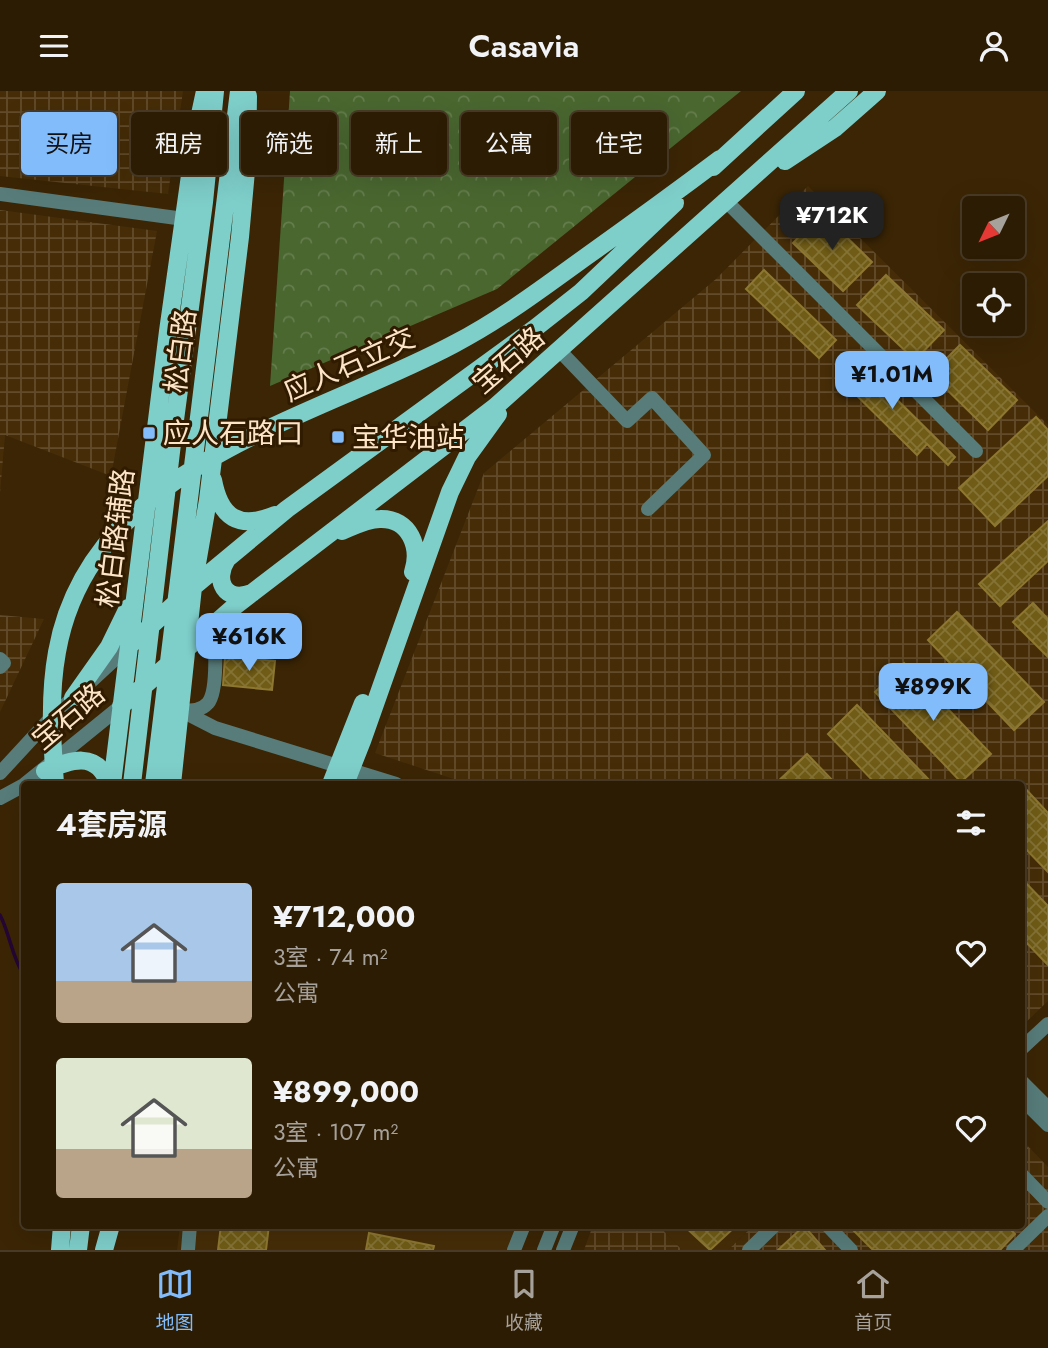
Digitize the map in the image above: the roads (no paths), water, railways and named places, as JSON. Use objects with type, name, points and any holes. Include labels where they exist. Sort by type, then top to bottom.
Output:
[{"type":"main road","name":"松白路辅路","points":[[111,781],[151,461],[184,219],[205,91]]},
{"type":"main road","name":"松白路","points":[[132,781],[173,435],[204,202],[215,91]]},
{"type":"main road","name":"松白路","points":[[157,781],[195,443],[239,91]]},
{"type":"main road","points":[[172,781],[193,587],[212,471],[244,201],[248,91]]},
{"type":"main road","name":"宝石路","points":[[130,646],[193,587],[288,509],[581,292],[720,159],[796,91]]},
{"type":"main road","name":"宝石路","points":[[121,706],[212,625],[459,436],[529,377],[849,91]]},
{"type":"main road","points":[[854,112],[867,91]]},
{"type":"main road","points":[[746,185],[816,141],[877,91]]},
{"type":"main road","name":"应人石立交","points":[[49,778],[51,711],[57,649],[78,589],[91,565],[124,523],[158,493],[231,448],[455,344],[529,299],[720,159]]},
{"type":"main road","points":[[342,779],[457,475],[485,430],[529,377]]},
{"type":"main road","points":[[151,461],[156,482],[172,494],[182,496],[201,488],[212,471]]},
{"type":"main road","points":[[212,471],[219,501],[232,517],[241,522],[252,522],[288,509]]},
{"type":"main road","points":[[311,547],[351,527],[381,519],[399,524],[407,530],[416,546],[414,570],[342,779]]},
{"type":"main road","points":[[227,559],[220,572],[222,585],[238,596],[252,593]]},
{"type":"main road","points":[[73,698],[109,647],[135,592]]},
{"type":"main road","points":[[49,778],[68,761],[90,762],[99,767],[109,781]]},
{"type":"main road","points":[[123,781],[138,775],[153,781]]},
{"type":"main road","points":[[60,1250],[62,1229]]},
{"type":"main road","points":[[78,1250],[81,1229]]},
{"type":"main road","points":[[104,1250],[105,1229]]},
{"type":"main road","points":[[104,1250],[110,1229]]},
{"type":"street","points":[[0,194],[184,219]]},
{"type":"street","points":[[727,202],[975,451]]},
{"type":"street","points":[[559,350],[627,421],[652,398],[704,455],[648,509]]},
{"type":"street","points":[[180,711],[199,709],[206,705],[212,696],[216,650],[212,625]]},
{"type":"street","name":"宝石路","points":[[0,773],[33,736],[130,646]]},
{"type":"street","points":[[0,659],[4,663],[0,667]]},
{"type":"street","name":"宝石路","points":[[49,778],[121,706]]},
{"type":"street","points":[[180,711],[215,728],[342,779],[364,781]]},
{"type":"street","name":"宝石路","points":[[0,798],[21,786]]},
{"type":"street","points":[[1025,1045],[1048,1024]]},
{"type":"street","points":[[1025,1085],[1048,1108]]},
{"type":"street","points":[[1025,1102],[1048,1125]]},
{"type":"street","points":[[1025,1178],[1048,1202]]},
{"type":"street","points":[[1013,1250],[1048,1216]]},
{"type":"street","points":[[188,1250],[190,1229]]},
{"type":"street","points":[[514,1250],[522,1229]]},
{"type":"street","points":[[544,1250],[552,1229]]},
{"type":"street","points":[[563,1250],[571,1229]]},
{"type":"street","points":[[749,1250],[771,1229]]},
{"type":"street","points":[[831,1229],[851,1250]]},
{"type":"waterway","points":[[0,915],[21,969]]},
{"type":"place","name":"应人石路口","points":[[149,433]]},
{"type":"place","name":"宝华油站","points":[[338,437]]}]
